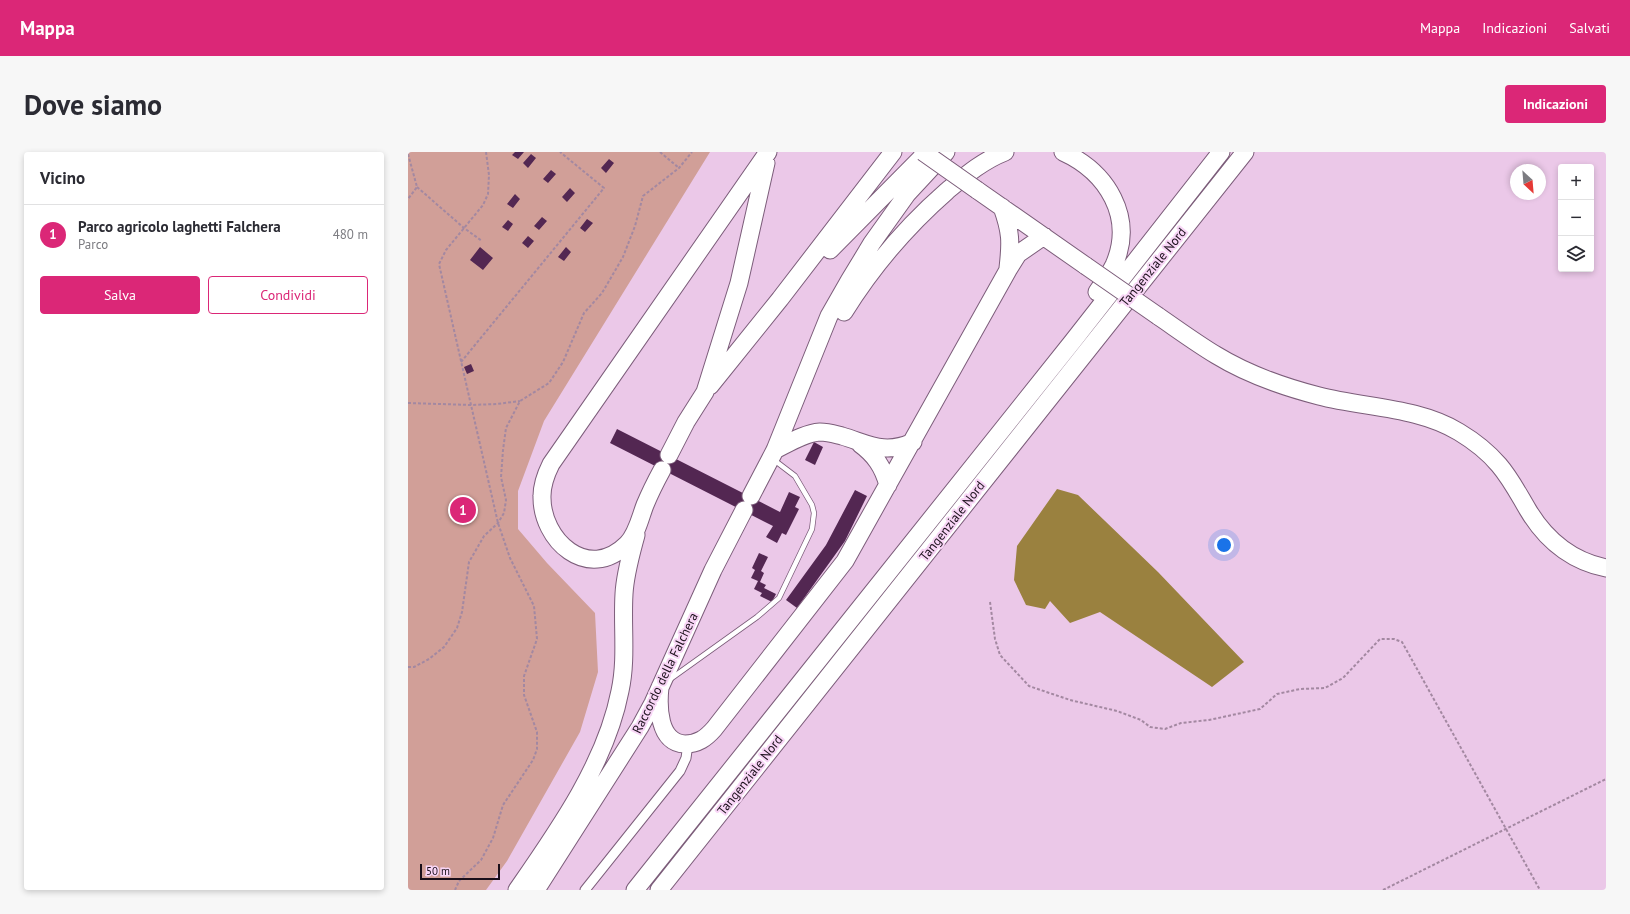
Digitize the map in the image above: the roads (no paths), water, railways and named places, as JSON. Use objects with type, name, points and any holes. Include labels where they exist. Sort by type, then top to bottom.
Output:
[{"type":"highway","points":[[705,392],[739,283],[769,152]]},
{"type":"highway","points":[[769,152],[551,464],[544,480],[543,504],[548,524],[567,550],[581,558],[599,559],[617,552],[630,540],[686,422],[705,392],[780,299],[893,152]]},
{"type":"highway","points":[[923,152],[1216,355],[1239,367],[1282,385],[1343,402],[1426,418],[1452,428],[1481,447],[1498,464],[1511,481],[1536,522],[1549,537],[1563,549],[1578,558],[1606,568]]},
{"type":"highway","points":[[780,299],[927,152]]},
{"type":"highway","points":[[816,351],[829,316],[872,243],[907,194],[946,152]]},
{"type":"highway","points":[[816,351],[872,270],[908,229],[931,205],[975,168],[1005,152]]},
{"type":"highway","points":[[1063,152],[1088,166],[1100,178],[1109,190],[1116,205],[1119,220],[1119,247],[1114,265],[1093,298],[1073,340]]},
{"type":"highway","name":"Tangenziale Nord","points":[[635,890],[1221,152]]},
{"type":"highway","name":"Tangenziale Nord","points":[[659,890],[1245,152]]},
{"type":"highway","points":[[1002,207],[1009,226],[1011,238],[1008,270]]},
{"type":"highway","points":[[660,687],[658,703],[665,730],[673,741],[680,744],[688,744],[698,742],[709,735],[845,561],[1008,270],[1018,254],[1044,236]]},
{"type":"highway","points":[[1008,270],[1033,253],[1060,247]]},
{"type":"highway","name":"Raccordo della Falchera","points":[[536,890],[640,727],[660,687],[713,570],[773,454],[816,351]]},
{"type":"highway","points":[[773,454],[810,433],[820,432],[829,432],[876,447],[889,449],[901,447],[913,442]]},
{"type":"highway","points":[[855,440],[870,451],[878,461],[885,474],[888,485]]},
{"type":"highway","name":"Raccordo della Falchera","points":[[517,890],[541,855],[594,767],[612,718],[620,692],[623,671],[624,594],[627,571],[639,521]]},
{"type":"street","points":[[585,890],[680,771],[686,758],[688,744]]},
{"type":"lane","points":[[660,687],[758,617],[778,598],[812,530],[814,513],[812,505],[795,476],[773,454]]},
{"type":"place","name":"Parco agricolo laghetti Falchera","points":[[463,510]]}]
